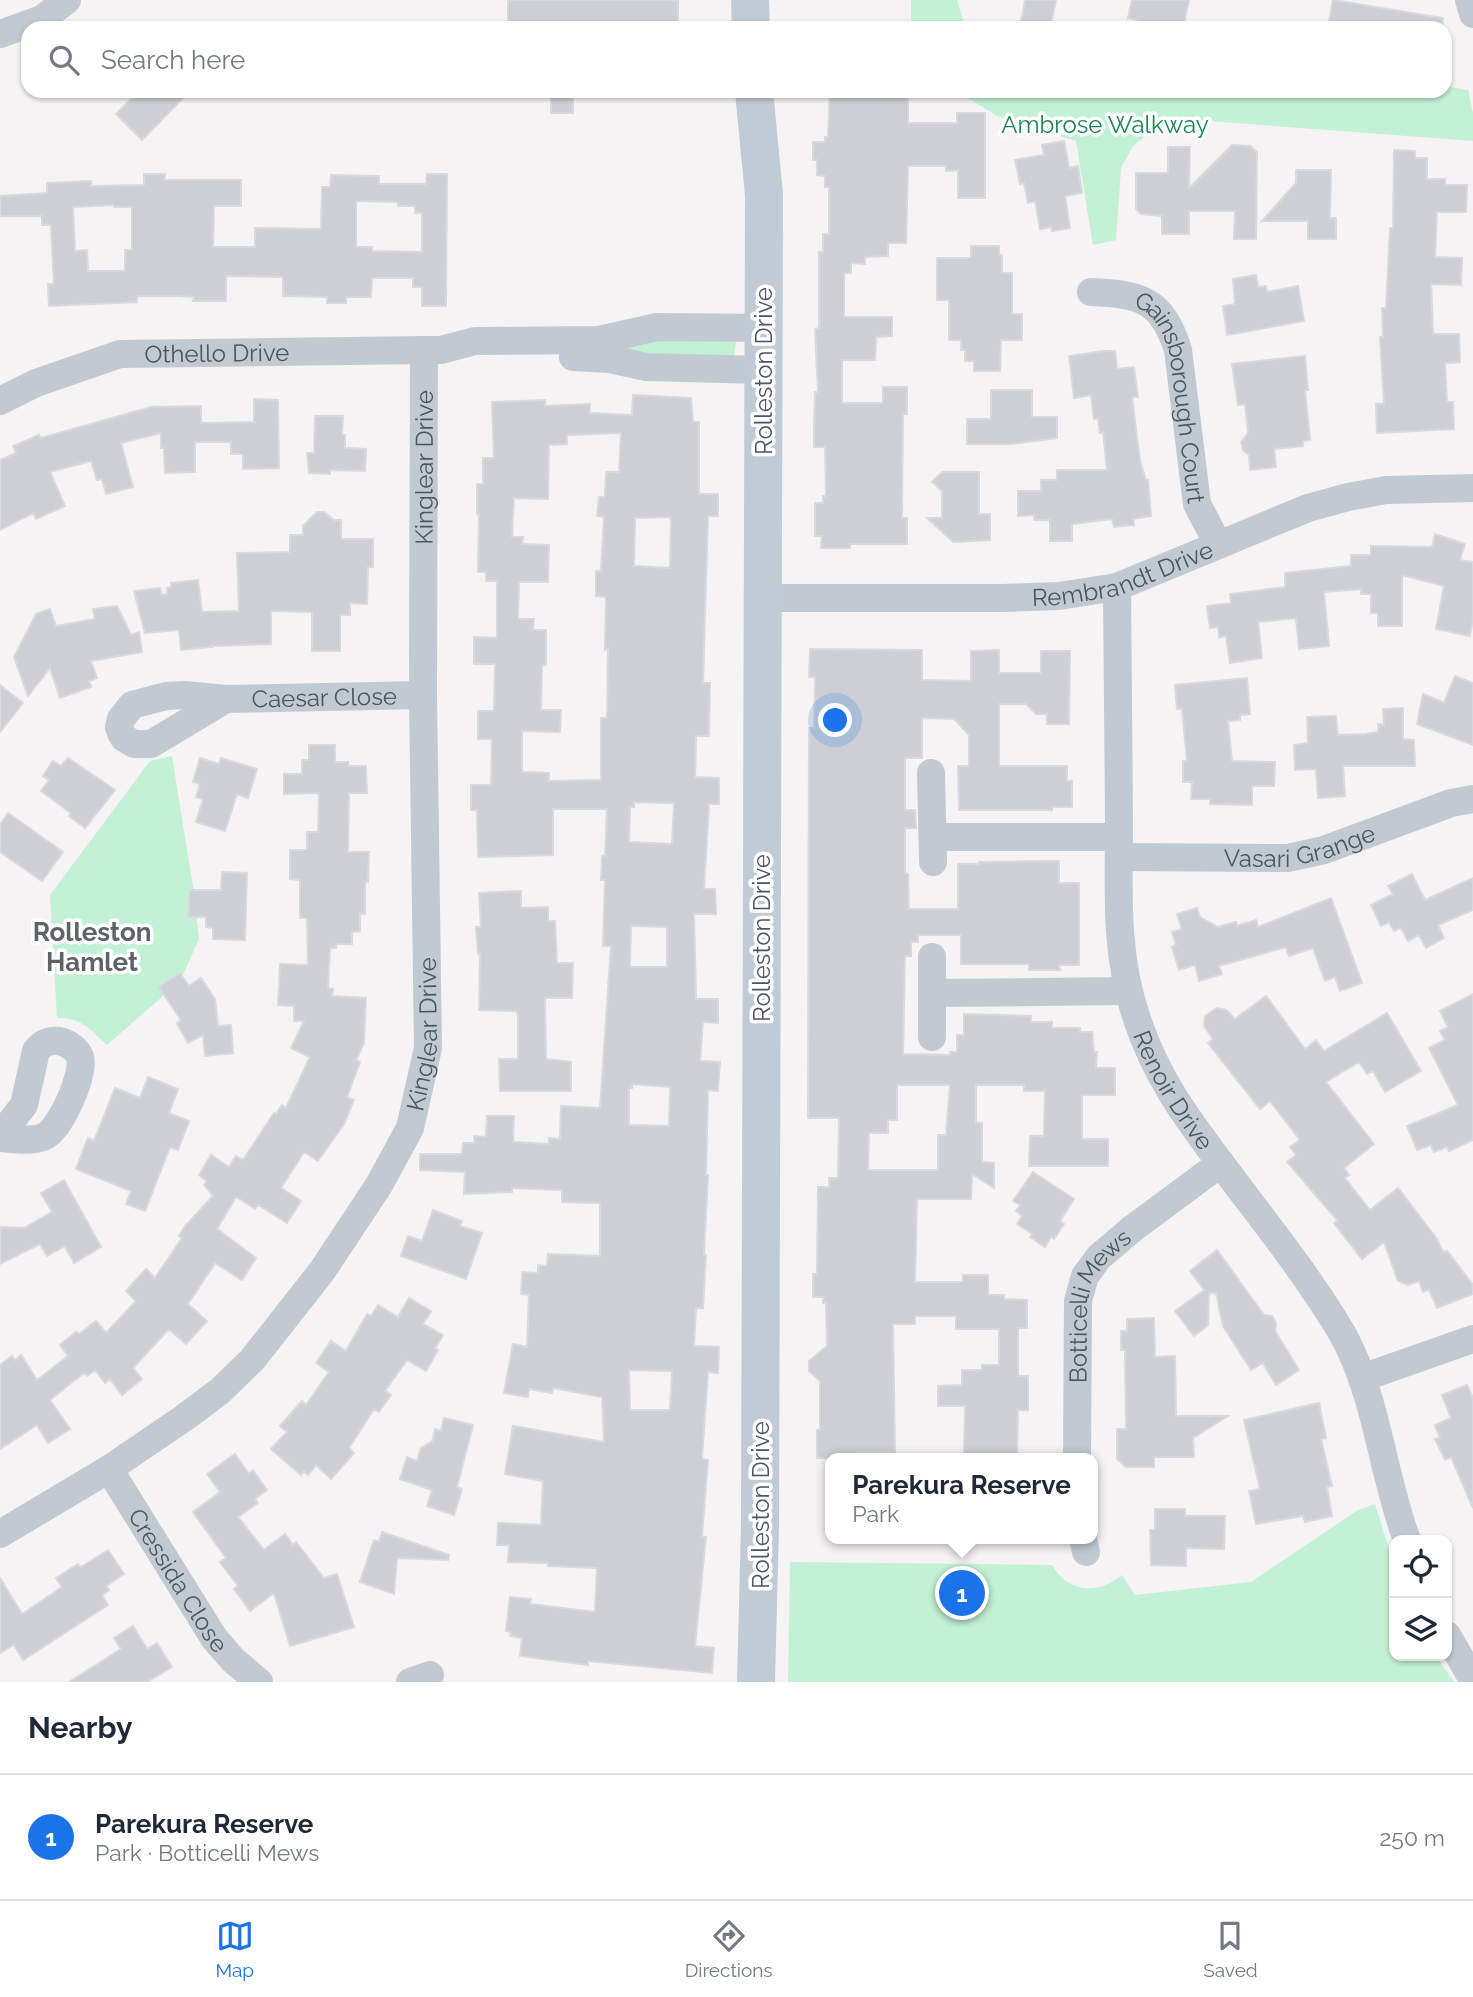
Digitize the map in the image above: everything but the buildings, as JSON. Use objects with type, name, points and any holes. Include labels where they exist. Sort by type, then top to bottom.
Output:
[{"type":"main road","points":[[750,0],[751,21]]},
{"type":"main road","points":[[773,0],[773,21]]},
{"type":"main road","name":"Rolleston Drive","points":[[755,98],[764,194]]},
{"type":"main road","name":"Rolleston Drive","points":[[756,1682],[760,1539],[764,194],[771,98]]},
{"type":"street","points":[[36,21],[68,0]]},
{"type":"street","points":[[1469,0],[1473,14]]},
{"type":"street","points":[[0,34],[21,26]]},
{"type":"street","name":"Gainsborough Court","points":[[1091,292],[1119,293],[1145,301],[1162,313],[1172,332],[1178,350],[1197,504],[1218,544]]},
{"type":"street","name":"Othello Drive","points":[[432,350],[475,341],[599,340],[657,327],[763,328]]},
{"type":"street","name":"Othello Drive","points":[[0,401],[36,383],[120,354],[432,350],[475,356],[610,359],[646,367],[763,370]]},
{"type":"street","name":"Kinglear Drive","points":[[0,1534],[109,1469],[220,1391],[252,1360],[321,1271],[379,1185],[410,1128],[428,1048],[423,695],[432,350]]},
{"type":"street","name":"Rembrandt Drive","points":[[762,598],[1059,596],[1117,587],[1308,508],[1349,497],[1386,490],[1473,488]]},
{"type":"street","name":"Renoir Drive","points":[[1117,587],[1118,923],[1128,991],[1137,1021],[1179,1108],[1317,1293],[1343,1336],[1362,1378],[1394,1506],[1405,1535]]},
{"type":"street","name":"Caesar Close","points":[[226,699],[423,695]]},
{"type":"street","name":"Vasari Grange","points":[[931,773],[933,850],[1119,847],[1288,858],[1324,850],[1451,803],[1473,799]]},
{"type":"street","points":[[932,957],[932,1037]]},
{"type":"street","points":[[933,993],[1128,991]]},
{"type":"street","points":[[0,1130],[10,1123],[24,1105],[36,1051],[50,1041],[62,1042],[72,1047],[80,1056],[80,1070],[66,1110],[54,1130],[37,1139],[0,1138]]},
{"type":"street","name":"Botticelli Mews","points":[[1077,1453],[1078,1301],[1085,1276],[1099,1257],[1132,1229],[1221,1163]]},
{"type":"street","points":[[1362,1378],[1473,1339]]},
{"type":"street","name":"Cressida Close","points":[[109,1469],[214,1638],[233,1660],[259,1682]]},
{"type":"street","points":[[1452,1644],[1473,1680]]},
{"type":"green space","points":[[911,0],[957,0],[964,21],[911,21]]},
{"type":"green space","name":"Ambrose Walkway","points":[[1452,87],[1468,90],[1473,113],[1473,141],[1168,118],[1133,146],[1121,168],[1116,240],[1093,245],[1076,141],[997,116],[968,98],[1452,98]]},
{"type":"green space","points":[[625,341],[736,341],[734,357],[472,346]]},
{"type":"green space","points":[[172,756],[199,939],[180,981],[107,1045],[79,1022],[57,1018],[50,895],[150,761]]},
{"type":"green space","points":[[1375,1504],[1389,1549],[1389,1661],[1439,1661],[1454,1682],[788,1682],[790,1562],[1052,1565],[1066,1581],[1084,1588],[1103,1586],[1122,1575],[1135,1595],[1251,1582],[1358,1510]]},
{"type":"place","name":"Parekura Reserve","points":[[962,1593]]},
{"type":"district","name":"Rolleston Hamlet","points":[[92,947]]}]
